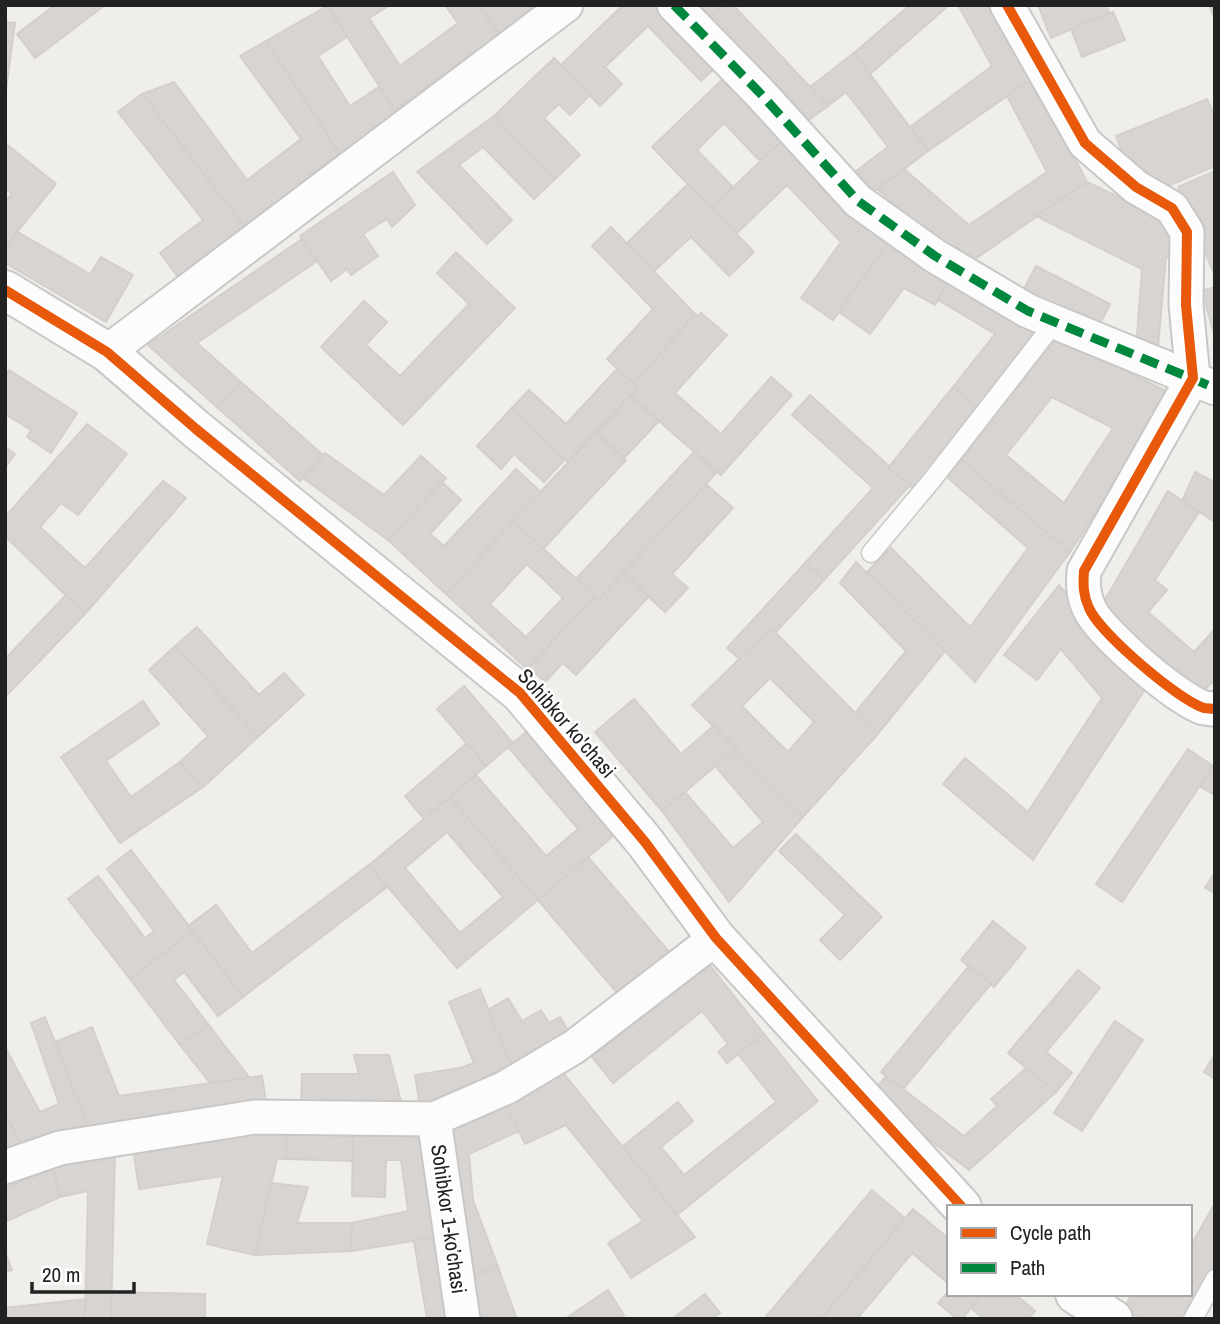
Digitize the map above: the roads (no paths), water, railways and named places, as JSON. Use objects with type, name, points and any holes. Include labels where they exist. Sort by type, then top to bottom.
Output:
[{"type":"street","points":[[107,352],[566,5]]},
{"type":"street","points":[[674,5],[858,201],[935,256],[1028,311],[1204,383]]},
{"type":"street","points":[[1007,5],[1085,143],[1136,187],[1172,208],[1187,232],[1186,305],[1204,383],[1084,570],[1083,590],[1090,611],[1123,649],[1176,691],[1204,708],[1215,709]]},
{"type":"street","name":"Sohibkor ko'chasi","points":[[5,290],[107,352],[207,438],[520,692],[645,842],[716,938],[960,1205]]},
{"type":"street","points":[[5,1167],[60,1148],[255,1117],[435,1119],[505,1088],[574,1048],[716,938]]},
{"type":"street","name":"Sohibkor 1-koʼchasi","points":[[435,1119],[463,1319]]},
{"type":"street","points":[[1078,1296],[1113,1319]]},
{"type":"lane","points":[[871,553],[932,480],[1055,322]]},
{"type":"lane","points":[[1193,1319],[1215,1279]]}]
